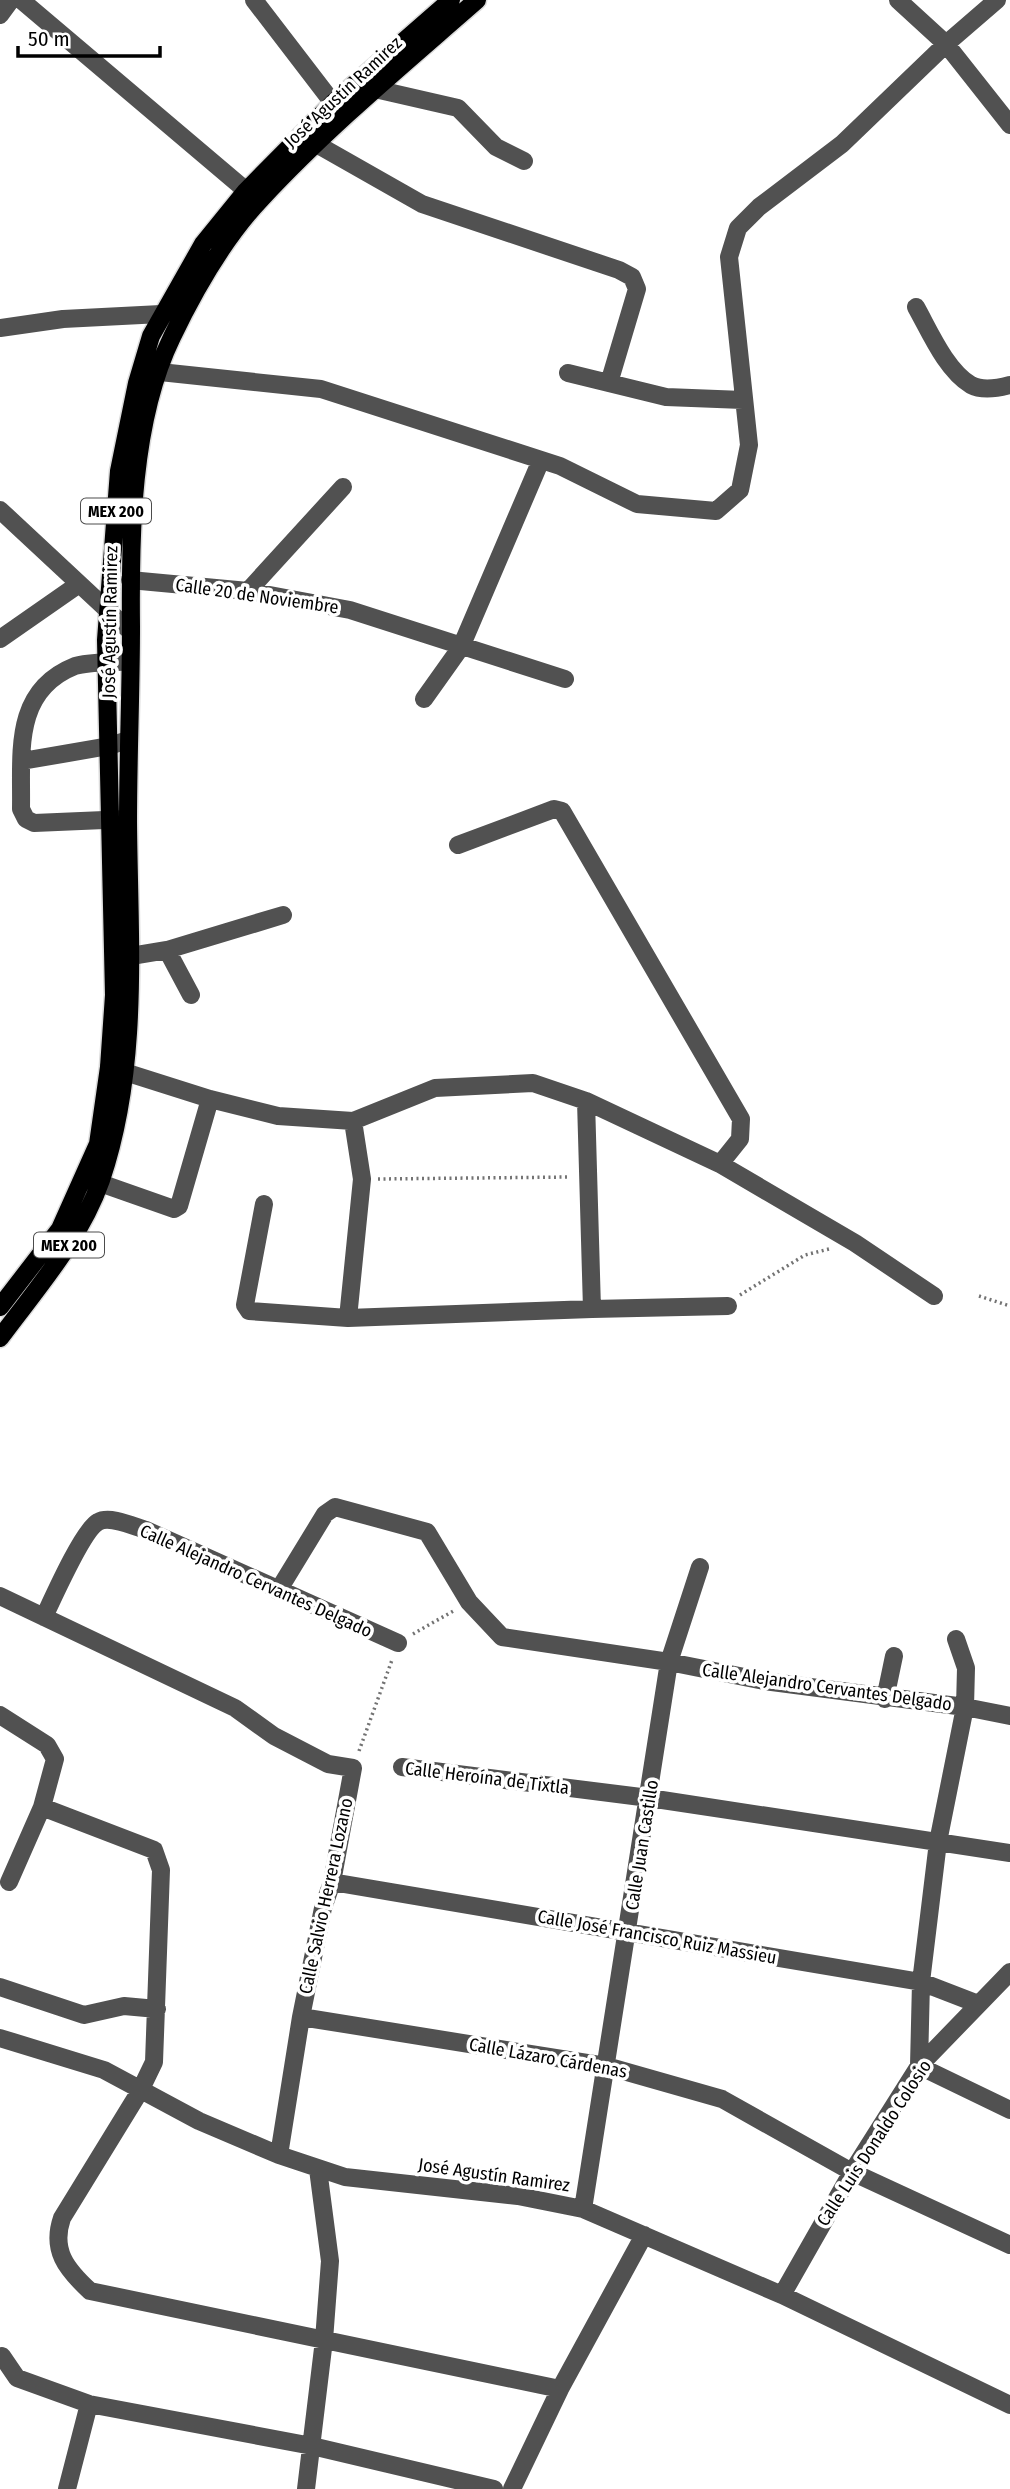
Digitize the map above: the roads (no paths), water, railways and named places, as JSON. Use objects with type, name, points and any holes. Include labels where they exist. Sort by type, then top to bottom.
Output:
[{"type":"main road","name":"José Agustín Ramirez","points":[[309,140],[333,103],[451,0]]},
{"type":"main road","name":"José Agustín Ramirez","points":[[0,1338],[74,1238],[100,1184],[114,1138],[117,1069],[131,956],[120,820],[109,747],[107,664],[110,611],[119,471],[137,383],[161,314],[203,244],[309,140],[375,89],[477,0]]},
{"type":"main road","name":"José Agustín Ramirez","points":[[0,1307],[60,1229],[98,1144],[117,1069],[114,995],[120,820],[128,740],[130,580],[136,482],[147,414],[170,340],[252,196]]},
{"type":"street","points":[[0,15],[11,0]]},
{"type":"street","points":[[21,0],[252,196]]},
{"type":"street","points":[[254,0],[333,103]]},
{"type":"street","points":[[898,0],[946,44],[1010,125]]},
{"type":"street","points":[[160,372],[321,389],[560,466],[638,504],[716,511],[740,490],[748,445],[729,257],[738,228],[790,181],[842,144],[946,44],[997,0]]},
{"type":"street","points":[[375,89],[458,108],[496,147],[524,161]]},
{"type":"street","points":[[309,140],[422,204],[620,270],[632,277],[637,289],[609,383]]},
{"type":"street","points":[[916,307],[948,361],[972,386],[996,389],[1010,385]]},
{"type":"street","points":[[0,328],[63,319],[161,314]]},
{"type":"street","points":[[568,373],[666,397],[743,400]]},
{"type":"street","points":[[424,698],[461,647],[541,460]]},
{"type":"street","points":[[248,591],[343,486]]},
{"type":"street","points":[[0,510],[131,632]]},
{"type":"street","name":"Calle 20 de Noviembre","points":[[130,580],[248,591],[350,610],[565,679]]},
{"type":"street","points":[[0,639],[79,584]]},
{"type":"street","points":[[120,820],[34,823],[26,819],[21,809],[23,727],[31,703],[46,686],[76,666],[130,661]]},
{"type":"street","points":[[22,761],[109,747],[128,740]]},
{"type":"street","points":[[458,845],[554,809],[562,811],[741,1119],[740,1139],[720,1164]]},
{"type":"street","points":[[131,956],[167,950],[283,915]]},
{"type":"street","points":[[167,950],[191,995]]},
{"type":"street","points":[[117,1069],[210,1099],[278,1116],[353,1121],[435,1088],[533,1083],[586,1101],[720,1164],[855,1243],[934,1296]]},
{"type":"street","points":[[100,1184],[174,1209],[179,1206],[210,1099]]},
{"type":"street","points":[[586,1101],[586,1177],[592,1309]]},
{"type":"street","points":[[348,1318],[362,1179],[353,1121]]},
{"type":"street","points":[[264,1204],[245,1305],[249,1311],[348,1318],[728,1306]]},
{"type":"street","name":"Calle Alejandro Cervantes Delgado","points":[[278,1591],[325,1514],[335,1507],[427,1532],[469,1602],[502,1637],[669,1662],[764,1681],[885,1699],[965,1707],[939,1842],[921,1982],[919,2066]]},
{"type":"street","name":"Calle Alejandro Cervantes Delgado","points":[[44,1617],[87,1533],[99,1521],[108,1520],[146,1530],[398,1643]]},
{"type":"street","name":"Calle Juan Castillo","points":[[583,2209],[669,1662],[700,1567]]},
{"type":"street","points":[[0,1596],[44,1617]]},
{"type":"street","name":"Calle Salvio Herrera Lozano","points":[[44,1617],[235,1708],[274,1736],[328,1764],[353,1768],[332,1882],[323,1908],[301,2017],[279,2155]]},
{"type":"street","points":[[956,1639],[966,1668],[965,1707],[1010,1716]]},
{"type":"street","points":[[885,1699],[894,1656]]},
{"type":"street","points":[[0,1715],[47,1745],[55,1759],[42,1807],[9,1882]]},
{"type":"street","name":"Calle Heroína de Tixtla","points":[[402,1767],[649,1798],[1010,1853]]},
{"type":"street","points":[[42,1807],[155,1850],[161,1870],[154,2062],[141,2091],[62,2218],[56,2235],[62,2258],[90,2291],[560,2389]]},
{"type":"street","name":"Calle José Francisco Ruiz Massieu","points":[[332,1882],[921,1982],[978,2004]]},
{"type":"street","name":"Calle Luis Donaldo Colosio","points":[[782,2295],[852,2172],[919,2066],[978,2004],[1009,1976]]},
{"type":"street","points":[[0,1987],[84,2015],[124,2006],[157,2009]]},
{"type":"street","name":"Calle Lázaro Cárdenas","points":[[301,2017],[606,2066],[722,2099],[852,2172],[1010,2245]]},
{"type":"street","name":"José Agustín Ramirez","points":[[0,2038],[104,2070],[199,2121],[279,2155],[345,2177],[518,2196],[583,2209],[782,2295],[1010,2405]]},
{"type":"street","points":[[919,2066],[1010,2110]]},
{"type":"street","points":[[306,2489],[324,2340],[330,2261],[318,2169]]},
{"type":"street","points":[[512,2489],[560,2389],[644,2235]]},
{"type":"street","points":[[2,2356],[17,2378],[89,2404],[312,2446],[494,2489]]},
{"type":"street","points":[[67,2489],[89,2404]]}]
